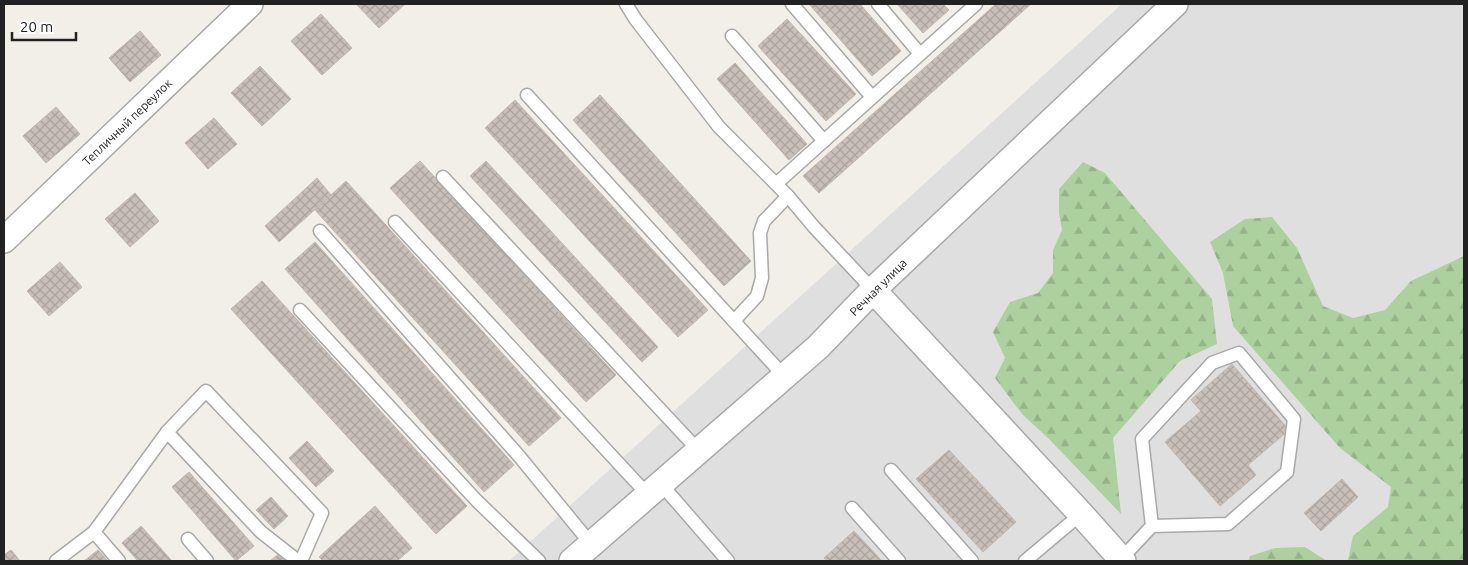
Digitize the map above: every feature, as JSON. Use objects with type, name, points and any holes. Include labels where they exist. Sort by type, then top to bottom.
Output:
[{"type":"street","name":"Тепличный переулок","points":[[4,240],[250,4]]},
{"type":"street","name":"Речная улица","points":[[572,561],[785,378],[873,290],[1175,4]]},
{"type":"street","points":[[873,290],[1122,560]]},
{"type":"lane","points":[[626,4],[636,20],[719,127],[788,196],[814,227],[873,290]]},
{"type":"lane","points":[[792,4],[872,97]]},
{"type":"lane","points":[[878,4],[920,54]]},
{"type":"lane","points":[[776,184],[920,54],[968,6]]},
{"type":"lane","points":[[732,36],[824,141]]},
{"type":"lane","points":[[527,95],[785,378]]},
{"type":"lane","points":[[443,177],[699,451]]},
{"type":"lane","points":[[734,322],[757,296],[762,278],[760,233],[764,221],[788,196]]},
{"type":"lane","points":[[395,222],[655,490],[728,561]]},
{"type":"lane","points":[[320,231],[519,456],[591,544]]},
{"type":"lane","points":[[300,310],[477,501],[539,561]]},
{"type":"lane","points":[[1122,560],[1152,526],[1228,524],[1287,472],[1294,418],[1239,353],[1212,363],[1142,439],[1152,526]]},
{"type":"lane","points":[[56,561],[94,532],[167,432],[206,391],[322,513],[299,561],[261,532],[167,432]]},
{"type":"lane","points":[[891,470],[972,561]]},
{"type":"lane","points":[[852,508],[899,561]]},
{"type":"lane","points":[[1025,561],[1081,514]]},
{"type":"lane","points":[[94,532],[119,561]]},
{"type":"lane","points":[[188,539],[207,561]]},
{"type":"shaded area","points":[[1122,4],[1464,4],[1464,561],[509,561]]},
{"type":"green space","points":[[1083,162],[1105,173],[1212,299],[1217,344],[1180,361],[1113,438],[1121,514],[1049,439],[1022,414],[995,378],[1005,358],[993,332],[1010,302],[1038,293],[1053,273],[1053,250],[1062,230],[1059,213],[1059,189]]},
{"type":"green space","points":[[1272,217],[1297,248],[1323,306],[1353,318],[1385,310],[1411,281],[1464,256],[1464,561],[1348,560],[1353,536],[1388,507],[1391,487],[1340,448],[1233,326],[1223,273],[1210,242],[1245,219]]},
{"type":"green space","points":[[1305,547],[1327,561],[1248,561],[1250,556],[1275,548]]},
{"type":"building","points":[[356,4],[405,4],[379,28]]},
{"type":"building","points":[[809,4],[860,4],[901,51],[872,76]]},
{"type":"building","points":[[897,4],[943,4],[949,10],[923,33]]},
{"type":"building","points":[[996,4],[1031,4],[819,193],[803,176]]},
{"type":"building","points":[[321,14],[352,48],[322,75],[291,41]]},
{"type":"building","points":[[787,19],[856,94],[826,121],[758,46]]},
{"type":"building","points":[[140,31],[161,55],[130,82],[109,58]]},
{"type":"building","points":[[735,63],[807,144],[789,160],[717,79]]},
{"type":"building","points":[[260,66],[291,99],[262,126],[231,93]]},
{"type":"building","points":[[600,95],[751,261],[724,286],[573,120]]},
{"type":"building","points":[[515,100],[708,310],[678,337],[485,128]]},
{"type":"building","points":[[56,107],[80,134],[46,163],[23,136]]},
{"type":"building","points":[[214,118],[237,144],[208,169],[185,143]]},
{"type":"building","points":[[420,161],[616,375],[586,402],[390,188]]},
{"type":"building","points":[[486,161],[658,347],[642,362],[470,176]]},
{"type":"building","points":[[317,178],[331,195],[279,242],[265,226]]},
{"type":"building","points":[[346,181],[561,418],[529,446],[315,210]]},
{"type":"building","points":[[135,193],[159,221],[130,247],[105,219]]},
{"type":"building","points":[[315,242],[514,465],[484,492],[285,269]]},
{"type":"building","points":[[60,262],[82,287],[49,316],[27,291]]},
{"type":"building","points":[[262,281],[467,506],[436,534],[231,309]]},
{"type":"building","points":[[1232,364],[1289,430],[1248,465],[1256,475],[1220,506],[1165,442],[1201,411],[1191,400]]},
{"type":"building","points":[[307,441],[334,471],[316,487],[289,458]]},
{"type":"building","points":[[949,450],[1016,522],[983,552],[916,479]]},
{"type":"building","points":[[189,472],[254,546],[236,561],[172,487]]},
{"type":"building","points":[[1342,479],[1358,497],[1321,531],[1304,513]]},
{"type":"building","points":[[271,497],[288,516],[274,529],[256,510]]},
{"type":"building","points":[[375,506],[412,548],[397,561],[323,561],[319,557]]},
{"type":"building","points":[[141,526],[172,561],[138,561],[122,543]]},
{"type":"building","points":[[854,531],[882,561],[827,561],[824,558]]},
{"type":"building","points":[[11,550],[20,561],[4,561],[4,555]]},
{"type":"building","points":[[98,550],[108,561],[84,561]]},
{"type":"building","points":[[281,552],[288,561],[270,561]]}]
